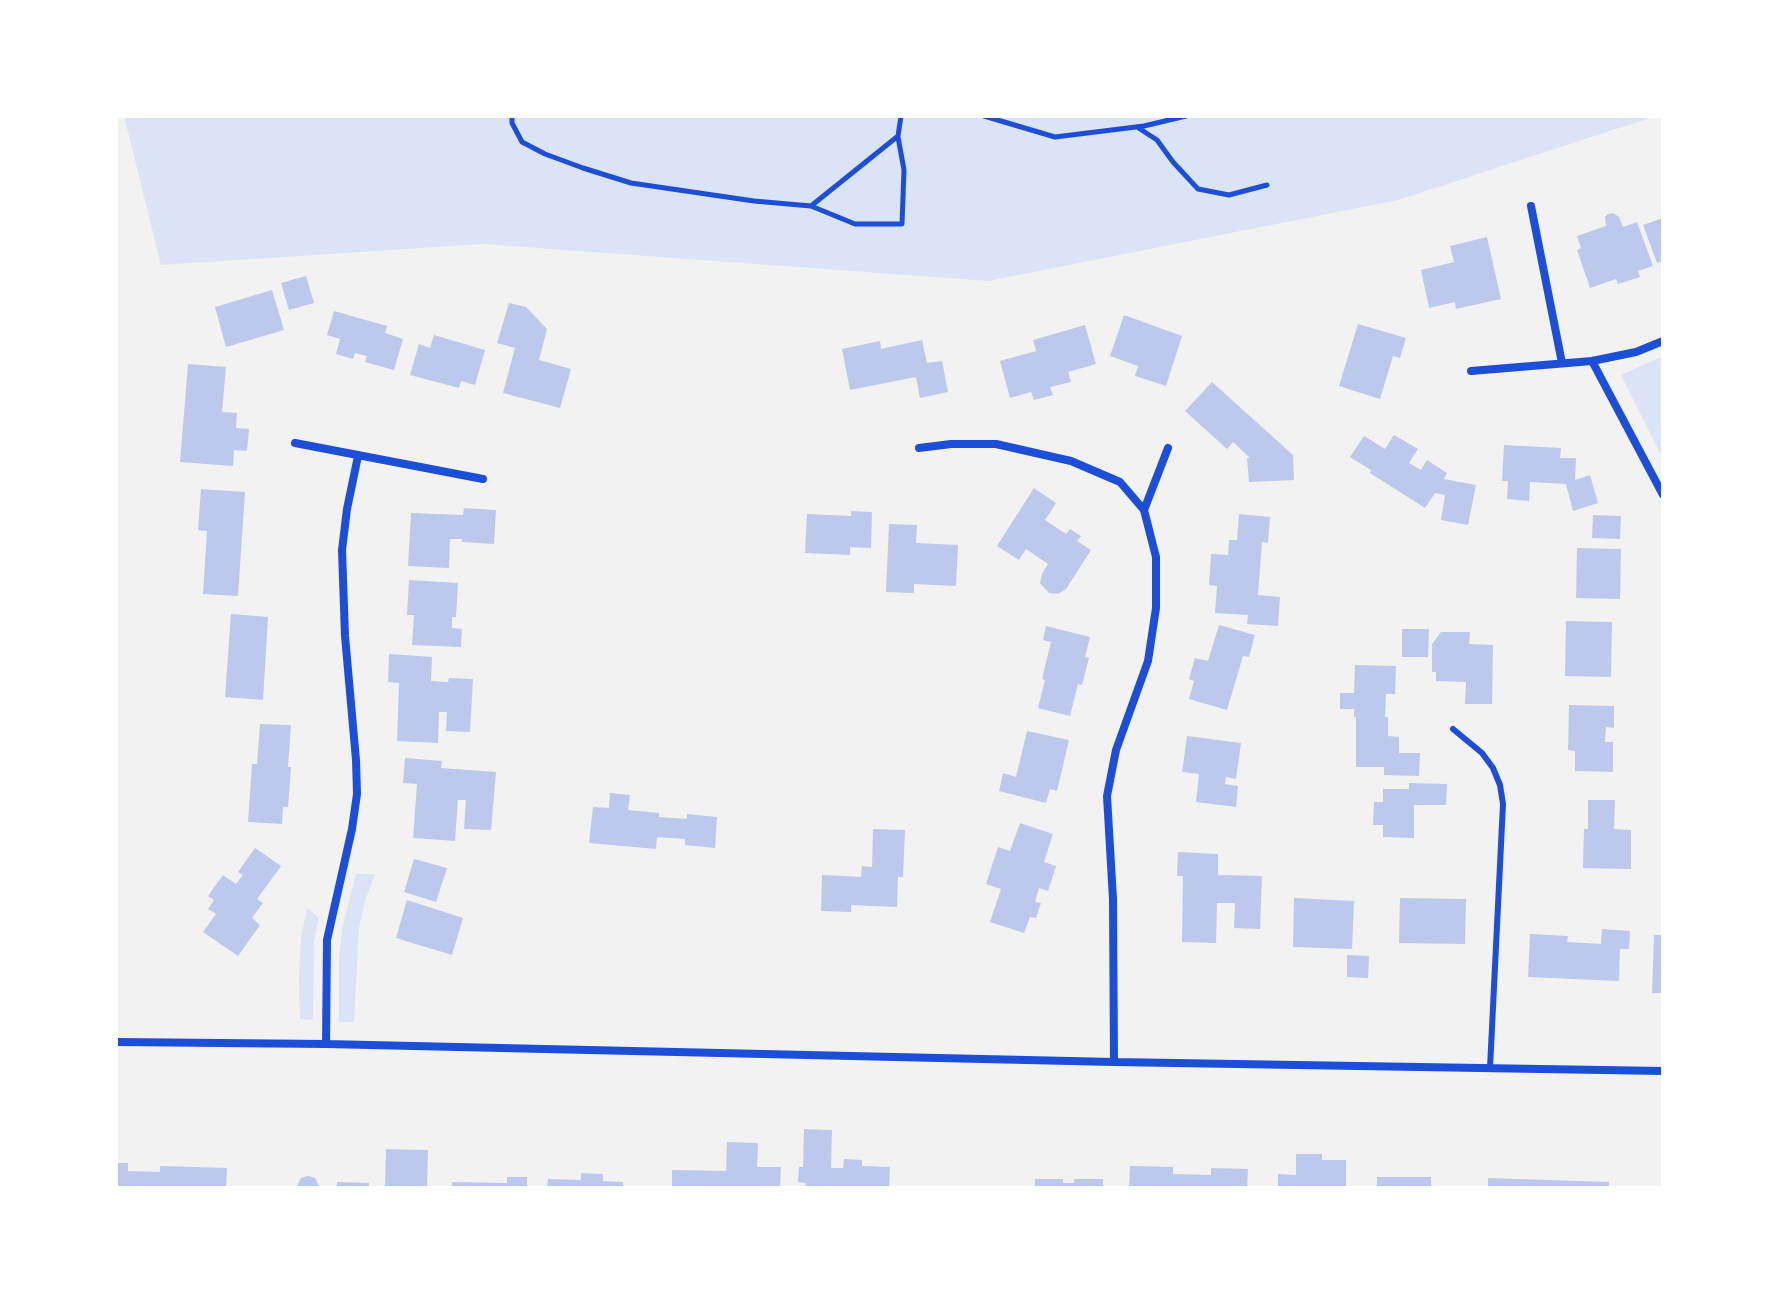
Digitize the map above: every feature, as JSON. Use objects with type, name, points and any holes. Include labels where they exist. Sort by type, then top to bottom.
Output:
[{"type":"street","points":[[1531,206],[1562,363]]},
{"type":"street","points":[[1471,371],[1592,361],[1636,352],[1663,341]]},
{"type":"street","points":[[1592,361],[1663,495]]},
{"type":"street","points":[[295,443],[483,479]]},
{"type":"street","points":[[919,448],[996,444],[1071,461],[1120,482],[1144,510],[1156,557],[1156,608],[1148,661],[1116,750],[1107,796],[1113,899],[1114,1062]]},
{"type":"street","points":[[1144,510],[1168,448]]},
{"type":"street","points":[[326,1044],[327,940],[357,794],[342,550],[358,456]]},
{"type":"street","points":[[116,1042],[1663,1071]]},
{"type":"lane","points":[[1453,729],[1482,753],[1493,768],[1503,804],[1490,1068]]},
{"type":"path","points":[[512,116],[512,123],[522,142],[545,154],[631,183],[811,206],[855,224],[902,224],[904,170],[898,136],[901,116]]},
{"type":"path","points":[[984,116],[1055,137],[1137,127],[1186,116]]},
{"type":"path","points":[[1137,127],[1157,140],[1198,189],[1229,195],[1267,185]]},
{"type":"path","points":[[811,206],[898,136]]},
{"type":"shaded area","points":[[124,116],[1656,116],[1398,200],[988,281],[483,244],[161,265]]},
{"type":"shaded area","points":[[1663,356],[1663,459],[1621,375]]},
{"type":"shaded area","points":[[356,874],[375,874],[359,928],[354,1022],[339,1022],[342,928]]},
{"type":"shaded area","points":[[307,908],[319,918],[314,941],[313,1020],[300,1019],[301,938]]},
{"type":"building","points":[[1613,213],[1619,217],[1623,227],[1637,222],[1653,266],[1638,271],[1640,277],[1618,284],[1616,279],[1590,288],[1577,250],[1581,248],[1577,236],[1606,226],[1605,217]]},
{"type":"building","points":[[1663,218],[1663,261],[1657,263],[1643,225]]},
{"type":"building","points":[[1487,237],[1501,299],[1456,309],[1455,302],[1429,308],[1421,270],[1454,262],[1450,246]]},
{"type":"building","points":[[306,276],[314,303],[289,310],[281,283]]},
{"type":"building","points":[[272,290],[284,330],[226,347],[215,307]]},
{"type":"building","points":[[509,303],[526,307],[547,329],[539,360],[571,369],[560,408],[503,393],[515,348],[497,343]]},
{"type":"building","points":[[334,311],[387,326],[385,333],[403,339],[394,370],[365,362],[367,356],[355,353],[353,359],[336,354],[340,339],[327,335]]},
{"type":"building","points":[[1124,315],[1182,336],[1166,386],[1135,376],[1138,366],[1110,356]]},
{"type":"building","points":[[1358,324],[1406,338],[1400,358],[1393,356],[1380,399],[1339,386]]},
{"type":"building","points":[[1085,325],[1096,364],[1068,372],[1071,382],[1050,387],[1053,395],[1034,400],[1031,392],[1010,398],[1000,361],[1036,351],[1033,340]]},
{"type":"building","points":[[434,335],[485,350],[475,385],[461,381],[459,388],[410,375],[419,344],[430,348]]},
{"type":"building","points":[[922,340],[927,363],[942,361],[948,392],[920,398],[916,377],[850,390],[842,349],[880,341],[881,349]]},
{"type":"building","points":[[188,364],[226,367],[222,412],[237,413],[236,428],[249,429],[247,451],[234,450],[233,466],[180,462]]},
{"type":"building","points":[[1212,382],[1293,455],[1294,480],[1249,482],[1247,458],[1250,458],[1233,442],[1227,449],[1185,411]]},
{"type":"building","points":[[1394,435],[1418,449],[1409,463],[1421,470],[1427,460],[1447,473],[1444,479],[1476,485],[1468,525],[1441,520],[1445,495],[1435,493],[1425,508],[1350,457],[1364,436],[1385,449]]},
{"type":"building","points":[[1504,445],[1561,448],[1560,458],[1576,458],[1575,480],[1590,475],[1598,503],[1573,511],[1566,484],[1530,482],[1529,501],[1507,499],[1508,481],[1502,481]]},
{"type":"building","points":[[1034,488],[1056,503],[1045,520],[1066,534],[1070,529],[1081,536],[1077,541],[1091,550],[1066,589],[1058,594],[1049,593],[1040,583],[1048,564],[1026,549],[1019,560],[997,546]]},
{"type":"building","points":[[201,489],[245,492],[238,596],[203,594],[207,531],[198,530]]},
{"type":"building","points":[[464,508],[496,510],[494,544],[450,539],[449,568],[408,566],[411,513],[463,515]]},
{"type":"building","points":[[851,511],[872,512],[871,548],[850,547],[850,555],[805,553],[807,514],[851,516]]},
{"type":"building","points":[[1239,514],[1270,517],[1268,543],[1262,542],[1258,595],[1280,597],[1278,626],[1247,624],[1248,615],[1215,613],[1217,586],[1209,585],[1211,554],[1228,555],[1229,540],[1237,540]]},
{"type":"building","points":[[1593,515],[1621,516],[1620,539],[1592,538]]},
{"type":"building","points":[[889,524],[917,525],[916,543],[958,545],[956,586],[914,584],[914,593],[886,592]]},
{"type":"building","points":[[1577,548],[1621,549],[1620,599],[1576,598]]},
{"type":"building","points":[[409,580],[458,583],[456,617],[452,617],[452,628],[462,629],[461,647],[412,645],[414,615],[407,615]]},
{"type":"building","points":[[231,614],[268,617],[263,700],[225,697]]},
{"type":"building","points":[[1566,621],[1612,622],[1611,677],[1565,676]]},
{"type":"building","points":[[1219,625],[1255,635],[1249,657],[1243,656],[1227,710],[1189,699],[1194,681],[1189,679],[1195,658],[1208,661]]},
{"type":"building","points":[[1046,626],[1090,637],[1085,657],[1089,658],[1070,716],[1038,708],[1051,642],[1043,640]]},
{"type":"building","points":[[1402,629],[1429,629],[1428,657],[1402,657]]},
{"type":"building","points":[[1441,632],[1470,632],[1469,644],[1493,645],[1492,704],[1465,704],[1466,682],[1436,681],[1436,672],[1432,672],[1432,644]]},
{"type":"building","points":[[389,654],[432,657],[431,681],[473,679],[470,732],[446,731],[447,712],[439,712],[438,743],[397,741],[399,683],[388,682]]},
{"type":"building","points":[[1355,665],[1396,666],[1395,694],[1386,694],[1388,736],[1399,737],[1399,753],[1420,753],[1419,776],[1384,775],[1384,767],[1356,767],[1354,709],[1340,709],[1340,693],[1354,693]]},
{"type":"building","points":[[1569,705],[1614,706],[1614,728],[1606,727],[1605,742],[1613,742],[1613,772],[1575,771],[1575,751],[1568,750]]},
{"type":"building","points":[[260,724],[291,725],[288,807],[283,807],[282,824],[248,822],[252,764],[257,764]]},
{"type":"building","points":[[1027,731],[1069,740],[1057,791],[1050,789],[1046,803],[999,791],[1003,773],[1016,777]]},
{"type":"building","points":[[1187,736],[1241,743],[1236,779],[1226,777],[1225,784],[1238,786],[1236,807],[1196,802],[1199,774],[1182,772]]},
{"type":"building","points":[[405,758],[442,761],[441,768],[496,772],[491,830],[464,829],[466,800],[458,800],[455,841],[413,838],[417,784],[403,783]]},
{"type":"building","points":[[1409,783],[1447,784],[1446,805],[1414,805],[1414,838],[1383,837],[1383,825],[1373,825],[1374,802],[1383,802],[1383,789],[1409,789]]},
{"type":"building","points":[[610,793],[630,795],[628,810],[659,813],[659,817],[687,819],[687,814],[717,817],[715,848],[685,845],[685,839],[657,837],[656,849],[589,843],[593,807],[609,808]]},
{"type":"building","points":[[1588,800],[1615,800],[1614,829],[1631,830],[1631,869],[1583,868]]},
{"type":"building","points":[[1020,823],[1053,834],[1044,862],[1056,866],[1048,891],[1039,888],[1035,902],[1041,903],[1036,918],[1030,917],[1024,933],[990,922],[1001,889],[986,884],[998,847],[1010,851]]},
{"type":"building","points":[[873,829],[905,830],[903,877],[898,877],[897,907],[851,905],[851,912],[821,911],[822,875],[861,877],[862,866],[872,867]]},
{"type":"building","points":[[255,848],[281,866],[257,899],[263,903],[252,918],[260,925],[238,956],[203,932],[216,914],[208,909],[214,900],[208,896],[223,875],[236,884],[243,875],[238,872]]},
{"type":"building","points":[[1178,852],[1218,854],[1218,875],[1262,876],[1260,929],[1234,928],[1235,903],[1217,903],[1216,943],[1182,942],[1183,876],[1177,876]]},
{"type":"building","points":[[414,859],[447,868],[436,902],[404,892]]},
{"type":"building","points":[[1294,898],[1354,901],[1352,949],[1293,947]]},
{"type":"building","points":[[1400,898],[1466,899],[1465,944],[1399,943]]},
{"type":"building","points":[[407,900],[463,918],[452,955],[396,938]]},
{"type":"building","points":[[1602,929],[1630,931],[1629,949],[1620,949],[1619,981],[1528,977],[1530,934],[1568,936],[1567,942],[1601,944]]},
{"type":"building","points":[[1654,935],[1663,935],[1663,993],[1652,993]]},
{"type":"building","points":[[1347,955],[1369,956],[1368,978],[1347,977]]},
{"type":"building","points":[[804,1129],[832,1130],[831,1168],[843,1168],[844,1159],[862,1160],[862,1166],[890,1167],[889,1188],[805,1188],[806,1183],[798,1182],[799,1167],[803,1167]]},
{"type":"building","points":[[727,1142],[758,1143],[757,1167],[781,1167],[780,1188],[672,1188],[672,1170],[726,1171]]},
{"type":"building","points":[[386,1149],[428,1150],[427,1188],[385,1188]]},
{"type":"building","points":[[1296,1154],[1322,1154],[1322,1160],[1346,1160],[1346,1188],[1278,1188],[1278,1174],[1296,1175]]},
{"type":"building","points":[[116,1163],[128,1163],[128,1171],[160,1172],[160,1166],[227,1168],[226,1188],[116,1188]]},
{"type":"building","points":[[1130,1166],[1173,1167],[1173,1174],[1211,1175],[1211,1168],[1248,1169],[1247,1188],[1129,1188]]},
{"type":"building","points":[[581,1173],[603,1174],[603,1181],[623,1182],[623,1188],[547,1188],[548,1179],[581,1180]]},
{"type":"building","points":[[507,1177],[527,1177],[527,1188],[452,1188],[452,1182],[507,1183]]},
{"type":"building","points":[[1377,1177],[1431,1177],[1431,1188],[1377,1188]]},
{"type":"building","points":[[301,1178],[315,1178],[320,1188],[296,1188]]},
{"type":"building","points":[[1488,1178],[1609,1182],[1609,1188],[1488,1188]]},
{"type":"building","points":[[1035,1179],[1063,1179],[1063,1183],[1074,1183],[1074,1179],[1103,1179],[1103,1188],[1035,1188]]},
{"type":"building","points":[[337,1182],[369,1183],[369,1188],[337,1188]]}]
